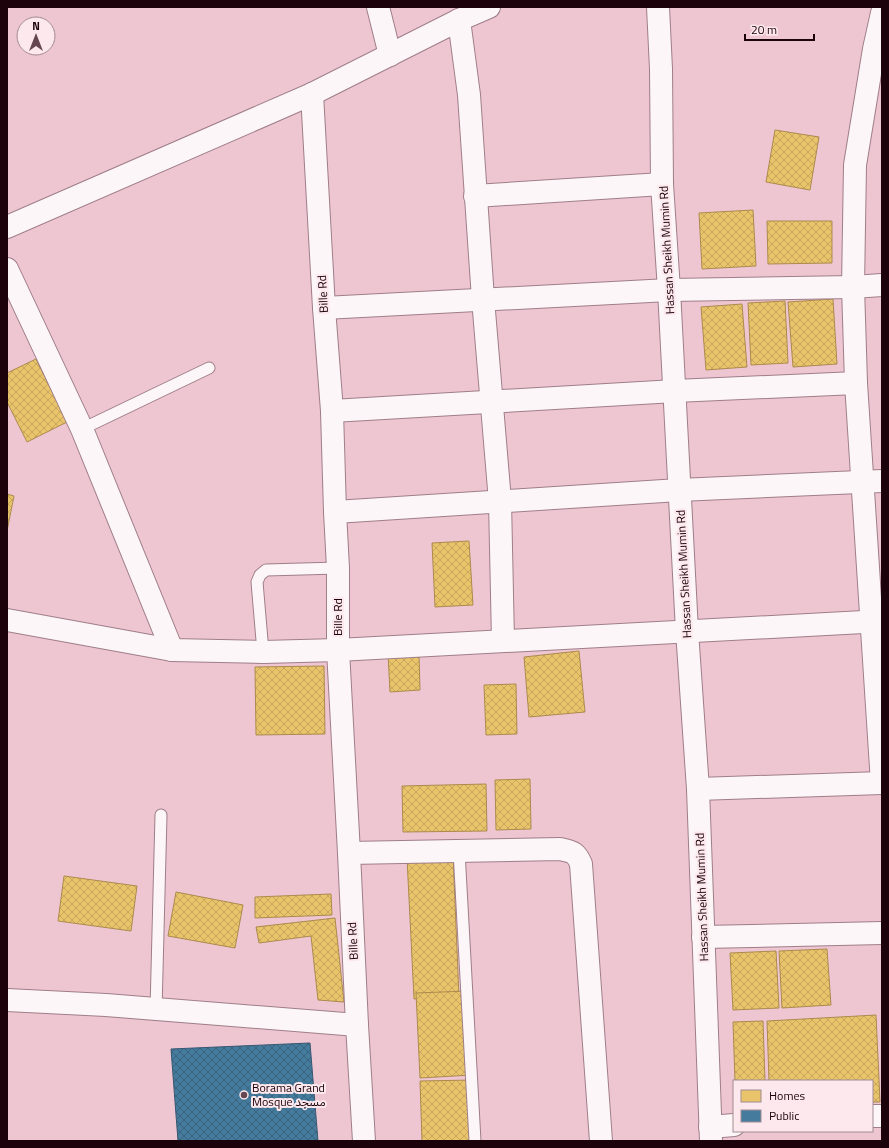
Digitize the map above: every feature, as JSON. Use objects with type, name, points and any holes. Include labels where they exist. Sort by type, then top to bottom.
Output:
[{"type":"street","points":[[378,7],[390,55]]},
{"type":"street","points":[[7,227],[312,94],[459,20],[489,7]]},
{"type":"street","name":"Hassan Sheikh Mumin Rd","points":[[658,7],[661,69],[662,184],[687,631],[698,789],[710,1134]]},
{"type":"street","points":[[698,789],[882,783],[873,481],[856,383],[853,288],[855,165],[874,49],[882,13]]},
{"type":"street","points":[[459,20],[469,95],[475,196],[500,501],[503,641]]},
{"type":"street","name":"Bille Rd","points":[[312,94],[324,308],[332,411],[334,512],[338,568],[338,650],[364,1141]]},
{"type":"street","points":[[475,196],[662,184]]},
{"type":"street","points":[[7,269],[82,429],[172,650]]},
{"type":"street","points":[[324,308],[669,290],[853,288],[882,285]]},
{"type":"street","points":[[332,411],[674,391],[856,383]]},
{"type":"street","points":[[334,512],[679,490],[873,481]]},
{"type":"street","points":[[7,620],[172,650],[263,652],[338,650],[877,621]]},
{"type":"street","points":[[349,853],[560,849],[577,855],[581,864],[601,1141]]},
{"type":"street","points":[[703,938],[882,933]]},
{"type":"street","points":[[7,1000],[106,1005],[357,1025]]},
{"type":"street","points":[[710,1134],[733,1125]]},
{"type":"lane","points":[[82,429],[209,368]]},
{"type":"lane","points":[[263,652],[257,582],[260,575],[266,570],[338,568]]},
{"type":"lane","points":[[156,1010],[161,815]]},
{"type":"lane","points":[[459,851],[475,1141]]},
{"type":"building: Homes","points":[[775,130],[819,137],[810,190],[766,182]]},
{"type":"building: Homes","points":[[753,210],[756,266],[702,269],[699,213]]},
{"type":"building: Homes","points":[[767,221],[832,221],[832,263],[768,264]]},
{"type":"building: Homes","points":[[833,299],[837,364],[793,367],[788,302]]},
{"type":"building: Homes","points":[[785,301],[788,363],[751,365],[748,303]]},
{"type":"building: Homes","points":[[742,304],[747,367],[706,370],[701,307]]},
{"type":"building: Homes","points":[[36,359],[67,422],[27,442],[7,402],[7,373]]},
{"type":"building: Homes","points":[[7,494],[14,496],[7,531]]},
{"type":"building: Homes","points":[[469,541],[473,605],[435,607],[432,543]]},
{"type":"building: Homes","points":[[579,651],[585,712],[529,717],[524,657]]},
{"type":"building: Homes","points":[[419,653],[420,690],[390,692],[388,654]]},
{"type":"building: Homes","points":[[324,666],[325,734],[256,735],[255,667]]},
{"type":"building: Homes","points":[[516,684],[517,734],[486,735],[484,685]]},
{"type":"building: Homes","points":[[530,779],[531,829],[496,830],[495,780]]},
{"type":"building: Homes","points":[[486,784],[487,831],[403,832],[402,786]]},
{"type":"building: Homes","points":[[453,855],[459,997],[414,999],[407,858]]},
{"type":"building: Homes","points":[[64,876],[137,886],[131,931],[58,921]]},
{"type":"building: Homes","points":[[176,892],[243,905],[235,948],[168,936]]},
{"type":"building: Homes","points":[[331,894],[332,915],[255,918],[255,897]]},
{"type":"building: Homes","points":[[335,918],[344,1002],[318,1000],[311,936],[259,943],[256,927]]},
{"type":"building: Homes","points":[[827,949],[831,1005],[782,1008],[779,951]]},
{"type":"building: Homes","points":[[776,951],[779,1008],[733,1010],[730,953]]},
{"type":"building: Homes","points":[[468,991],[472,1075],[420,1078],[416,993]]},
{"type":"building: Homes","points":[[876,1015],[880,1102],[873,1102],[873,1080],[769,1080],[767,1021]]},
{"type":"building: Homes","points":[[763,1021],[765,1080],[735,1080],[733,1022]]},
{"type":"building: Homes","points":[[472,1080],[475,1141],[422,1141],[420,1081]]},
{"type":"building: Public","name":"Borama Grand Mosque مسجد","points":[[310,1043],[318,1141],[178,1141],[171,1049]]},
{"type":"place","name":"Borama Grand Mosque مسجد","points":[[244,1095]]}]
